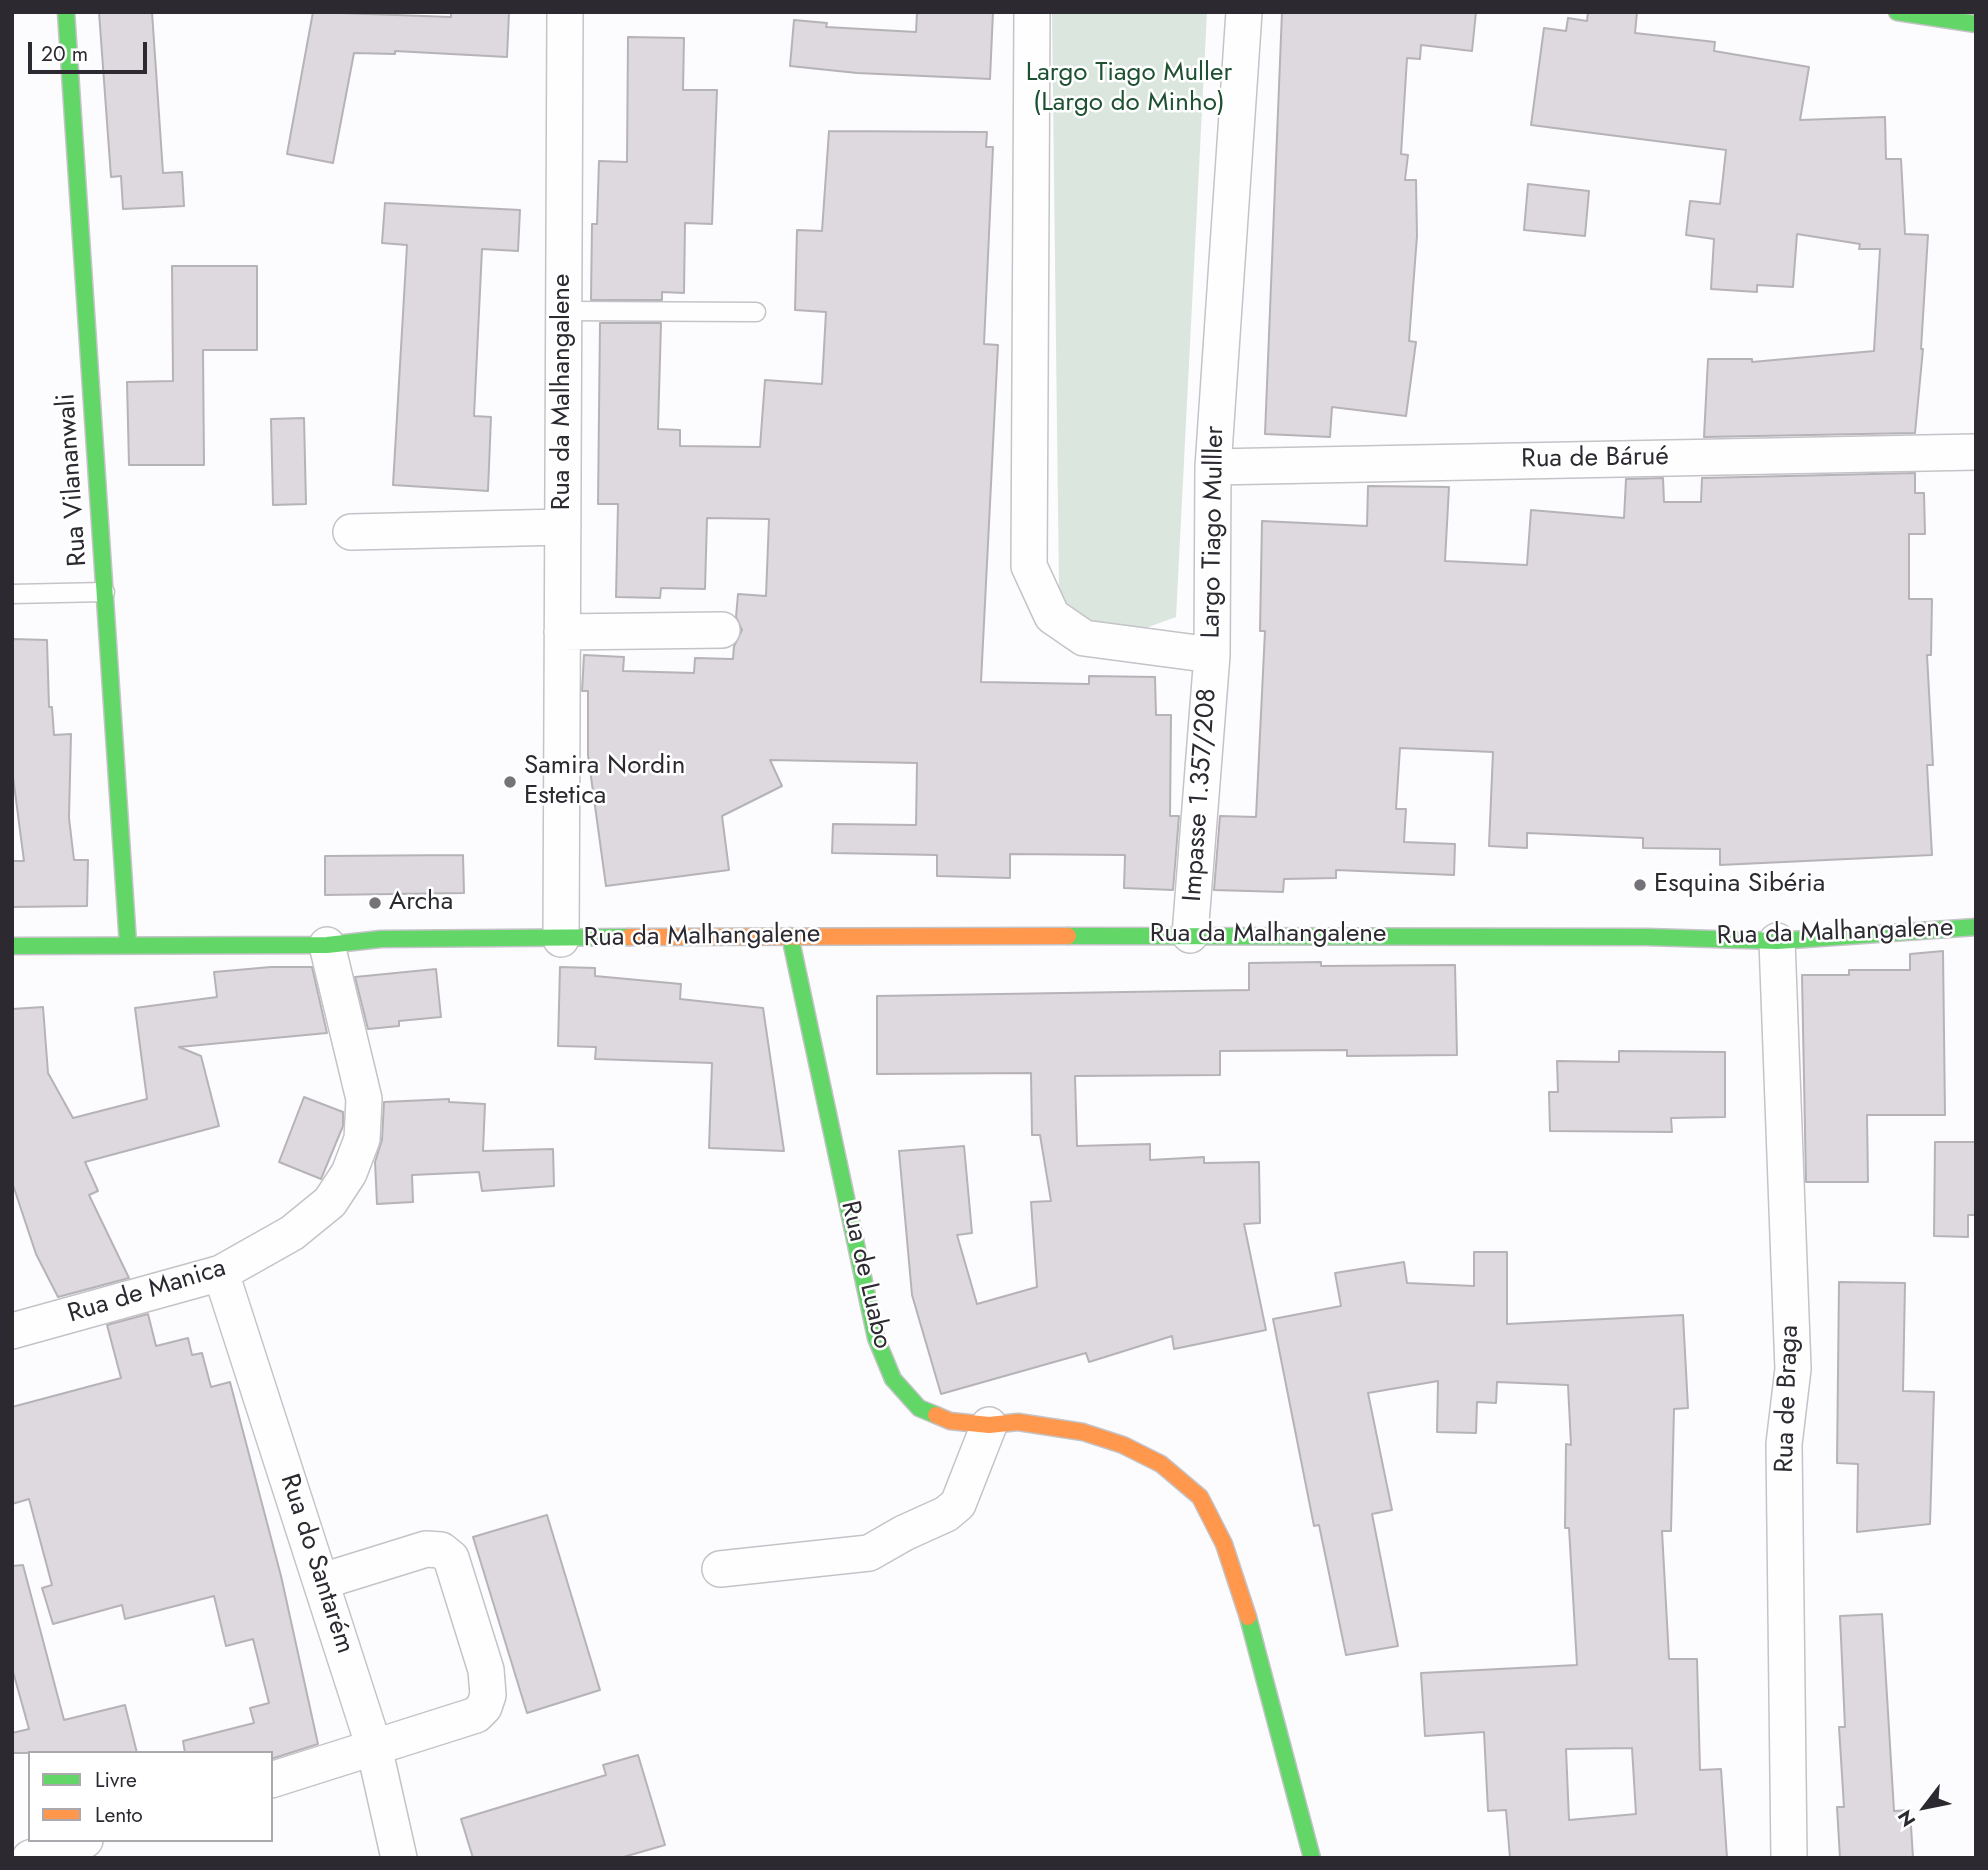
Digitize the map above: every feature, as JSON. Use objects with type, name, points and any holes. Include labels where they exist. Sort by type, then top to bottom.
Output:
[{"type":"street","name":"Rua Vilananwali","points":[[66,12],[128,944]]},
{"type":"street","name":"Rua da Malhangalene","points":[[561,939],[565,12]]},
{"type":"street","name":"Largo Tiago Mulller","points":[[1032,12],[1029,566],[1052,616],[1084,638],[1212,655],[1213,467],[1244,12]]},
{"type":"street","points":[[1897,12],[1976,24]]},
{"type":"street","name":"Rua de Bárué","points":[[1213,467],[1976,452]]},
{"type":"street","points":[[351,532],[563,527]]},
{"type":"street","points":[[562,632],[722,629]]},
{"type":"street","name":"Impasse 1.357/208","points":[[1190,935],[1212,655]]},
{"type":"street","name":"Rua da Malhangalene","points":[[12,946],[327,945],[381,939],[790,936],[1647,937],[1777,941],[1976,927]]},
{"type":"street","name":"Rua de Luabo","points":[[790,936],[876,1338],[893,1380],[919,1408],[950,1421],[989,1425],[1018,1422],[1083,1432],[1123,1445],[1161,1464],[1200,1497],[1224,1544],[1254,1637],[1312,1858]]},
{"type":"street","name":"Rua de Braga","points":[[1777,941],[1793,1368],[1783,1444],[1788,1858]]},
{"type":"street","name":"Rua de Manica","points":[[12,1331],[221,1273],[292,1233],[330,1202],[349,1173],[362,1139],[364,1099],[327,945]]},
{"type":"street","name":"Rua do Santarém","points":[[221,1273],[323,1581],[374,1747],[399,1858]]},
{"type":"street","points":[[720,1569],[869,1553],[946,1514],[957,1504],[989,1425]]},
{"type":"street","points":[[273,1779],[475,1715],[484,1707],[488,1695],[482,1658],[451,1558],[441,1550],[426,1549],[323,1581]]},
{"type":"street","points":[[30,1858],[79,1842]]},
{"type":"lane","points":[[564,311],[756,312]]},
{"type":"lane","points":[[12,594],[105,592]]},
{"type":"green space","name":"Largo Tiago Muller (Largo do Minho)","points":[[1052,12],[1207,12],[1176,617],[1132,633],[1068,621],[1059,589]]},
{"type":"building","points":[[99,12],[152,12],[163,173],[182,172],[184,206],[123,209],[121,176],[111,177]]},
{"type":"building","points":[[313,12],[451,17],[451,12],[509,12],[507,57],[395,51],[395,54],[354,53],[333,163],[287,154]]},
{"type":"building","points":[[917,12],[993,12],[990,79],[857,73],[790,66],[794,20],[827,23],[826,27],[916,32]]},
{"type":"building","points":[[1282,12],[1476,12],[1472,51],[1421,45],[1420,59],[1407,58],[1401,154],[1408,155],[1405,180],[1416,180],[1417,236],[1409,341],[1416,342],[1406,416],[1332,407],[1330,437],[1265,434]]},
{"type":"building","points":[[1588,12],[1637,12],[1635,33],[1715,42],[1714,51],[1809,67],[1800,120],[1885,117],[1886,159],[1901,159],[1905,234],[1928,235],[1923,349],[1915,433],[1704,437],[1708,359],[1752,359],[1752,362],[1874,351],[1880,249],[1859,249],[1860,244],[1797,234],[1793,287],[1757,285],[1757,292],[1711,289],[1714,239],[1686,235],[1690,201],[1720,204],[1726,150],[1531,125],[1544,28],[1566,31],[1568,18],[1587,21]]},
{"type":"building","points":[[628,37],[684,38],[683,90],[717,90],[712,224],[685,223],[684,293],[662,292],[662,300],[591,300],[592,224],[597,224],[599,161],[627,162]]},
{"type":"building","points":[[829,131],[987,132],[986,147],[993,147],[984,344],[998,345],[981,682],[1089,684],[1089,676],[1155,677],[1156,715],[1171,715],[1170,816],[1179,816],[1173,890],[1124,888],[1125,855],[1010,854],[1010,878],[937,876],[937,855],[832,853],[833,824],[916,825],[917,763],[770,760],[782,786],[722,816],[729,870],[606,886],[588,755],[588,691],[582,691],[584,655],[624,657],[623,671],[694,673],[695,658],[733,659],[734,646],[742,630],[736,617],[738,594],[766,596],[769,519],[707,518],[705,589],[661,588],[660,598],[616,597],[618,504],[598,504],[600,323],[661,323],[658,429],[680,430],[680,446],[760,447],[765,380],[822,384],[826,312],[795,310],[797,230],[822,231]]},
{"type":"building","points":[[1528,184],[1589,191],[1585,236],[1524,230]]},
{"type":"building","points":[[385,203],[520,210],[518,251],[482,249],[474,416],[491,417],[488,491],[393,485],[407,245],[382,243]]},
{"type":"building","points":[[172,266],[257,266],[257,350],[203,350],[204,465],[129,465],[127,382],[173,381]]},
{"type":"building","points":[[304,418],[306,504],[273,505],[271,419]]},
{"type":"building","points":[[1915,473],[1915,493],[1924,493],[1925,534],[1909,534],[1909,599],[1932,599],[1931,655],[1927,655],[1933,765],[1927,765],[1932,855],[1720,865],[1720,849],[1643,848],[1643,838],[1527,833],[1527,848],[1489,846],[1493,752],[1400,748],[1396,809],[1406,809],[1404,842],[1455,844],[1454,875],[1336,870],[1336,878],[1284,879],[1283,892],[1214,890],[1220,816],[1256,817],[1265,631],[1260,631],[1262,521],[1367,526],[1368,486],[1449,487],[1445,561],[1527,565],[1531,510],[1624,518],[1626,479],[1663,478],[1664,502],[1701,502],[1702,478]]},
{"type":"building","points":[[12,639],[47,640],[49,707],[52,707],[54,735],[71,734],[69,818],[74,860],[88,860],[87,906],[12,907],[12,861],[24,861],[12,769]]},
{"type":"building","points":[[463,855],[464,893],[325,895],[325,856]]},
{"type":"building","points":[[1943,951],[1945,1115],[1867,1115],[1868,1182],[1806,1182],[1802,975],[1849,975],[1849,970],[1910,970],[1910,954]]},
{"type":"building","points":[[1321,962],[1321,966],[1455,965],[1457,1055],[1347,1056],[1347,1050],[1220,1051],[1220,1075],[1075,1076],[1077,1146],[1150,1144],[1150,1160],[1204,1157],[1204,1163],[1259,1162],[1260,1223],[1244,1224],[1266,1330],[1174,1349],[1172,1336],[1089,1362],[1086,1353],[941,1394],[912,1295],[899,1151],[964,1146],[972,1233],[957,1235],[977,1304],[1037,1287],[1031,1202],[1051,1201],[1040,1135],[1032,1135],[1031,1073],[877,1074],[877,996],[1249,990],[1249,963]]},
{"type":"building","points":[[312,967],[327,1033],[179,1047],[201,1056],[219,1126],[85,1162],[98,1191],[89,1195],[129,1278],[58,1297],[36,1254],[12,1182],[12,1009],[43,1007],[48,1073],[73,1118],[147,1099],[135,1008],[217,997],[214,972]]},
{"type":"building","points":[[560,967],[595,968],[595,976],[681,984],[680,999],[763,1008],[784,1151],[709,1148],[712,1063],[595,1059],[596,1047],[558,1046]]},
{"type":"building","points":[[436,969],[441,1017],[399,1021],[399,1026],[368,1029],[355,977]]},
{"type":"building","points":[[1619,1051],[1725,1052],[1725,1117],[1671,1118],[1672,1132],[1550,1131],[1549,1092],[1558,1092],[1557,1061],[1619,1062]]},
{"type":"building","points":[[304,1097],[343,1112],[343,1126],[321,1179],[279,1162]]},
{"type":"building","points":[[449,1099],[449,1102],[485,1104],[483,1151],[553,1149],[554,1186],[482,1191],[479,1172],[412,1175],[413,1202],[377,1204],[375,1162],[382,1140],[384,1102]]},
{"type":"building","points":[[1935,1142],[1976,1142],[1976,1215],[1968,1215],[1968,1237],[1934,1236]]},
{"type":"building","points":[[1474,1252],[1507,1252],[1507,1324],[1683,1315],[1688,1408],[1674,1409],[1671,1531],[1662,1531],[1669,1659],[1697,1659],[1700,1770],[1721,1769],[1727,1858],[1510,1858],[1506,1810],[1488,1811],[1484,1732],[1425,1736],[1421,1673],[1577,1665],[1569,1528],[1565,1528],[1566,1444],[1571,1445],[1568,1385],[1497,1382],[1496,1403],[1477,1402],[1476,1433],[1437,1432],[1438,1381],[1368,1393],[1392,1510],[1372,1514],[1398,1646],[1346,1655],[1319,1525],[1314,1526],[1273,1319],[1341,1306],[1335,1273],[1404,1262],[1407,1283],[1474,1286]],"holes":[[[1632,1748],[1636,1814],[1569,1820],[1566,1749]]]},
{"type":"building","points":[[1839,1282],[1905,1283],[1903,1391],[1934,1392],[1930,1524],[1857,1532],[1858,1464],[1837,1463]]},
{"type":"building","points":[[148,1314],[156,1346],[188,1338],[192,1355],[202,1353],[211,1387],[230,1382],[281,1576],[318,1744],[273,1758],[273,1751],[185,1751],[183,1741],[254,1723],[250,1708],[269,1703],[253,1639],[226,1646],[214,1596],[125,1619],[122,1605],[53,1624],[42,1588],[52,1585],[29,1499],[12,1504],[12,1407],[121,1378],[107,1325]]},
{"type":"building","points":[[547,1515],[600,1690],[527,1713],[473,1537]]},
{"type":"building","points":[[23,1565],[64,1720],[125,1705],[136,1751],[12,1753],[12,1733],[29,1729],[12,1668],[12,1566]]},
{"type":"building","points":[[1882,1614],[1894,1811],[1910,1810],[1913,1858],[1840,1858],[1837,1807],[1844,1807],[1839,1727],[1845,1727],[1840,1616]]},
{"type":"building","points":[[638,1755],[665,1845],[620,1858],[473,1858],[461,1819],[606,1775],[603,1765]]},
{"type":"traffic: fast","points":[[66,12],[128,944]]},
{"type":"traffic: fast","points":[[1897,12],[1976,24]]},
{"type":"traffic: fast","points":[[1068,936],[1647,937],[1777,941],[1976,927]]},
{"type":"traffic: fast","points":[[790,936],[876,1338],[893,1379],[919,1408],[936,1415]]},
{"type":"traffic: fast","points":[[12,946],[327,945],[381,939],[629,937]]},
{"type":"traffic: fast","points":[[1248,1617],[1312,1858]]},
{"type":"traffic: slow","points":[[629,937],[1068,936]]},
{"type":"traffic: slow","points":[[936,1415],[950,1421],[989,1425],[1018,1422],[1083,1432],[1123,1445],[1161,1464],[1200,1497],[1224,1544],[1248,1617]]},
{"type":"place","name":"Samira Nordin Estetica","points":[[510,782]]},
{"type":"place","name":"Esquina Sibéria","points":[[1640,885]]},
{"type":"place","name":"Archa","points":[[375,903]]}]
